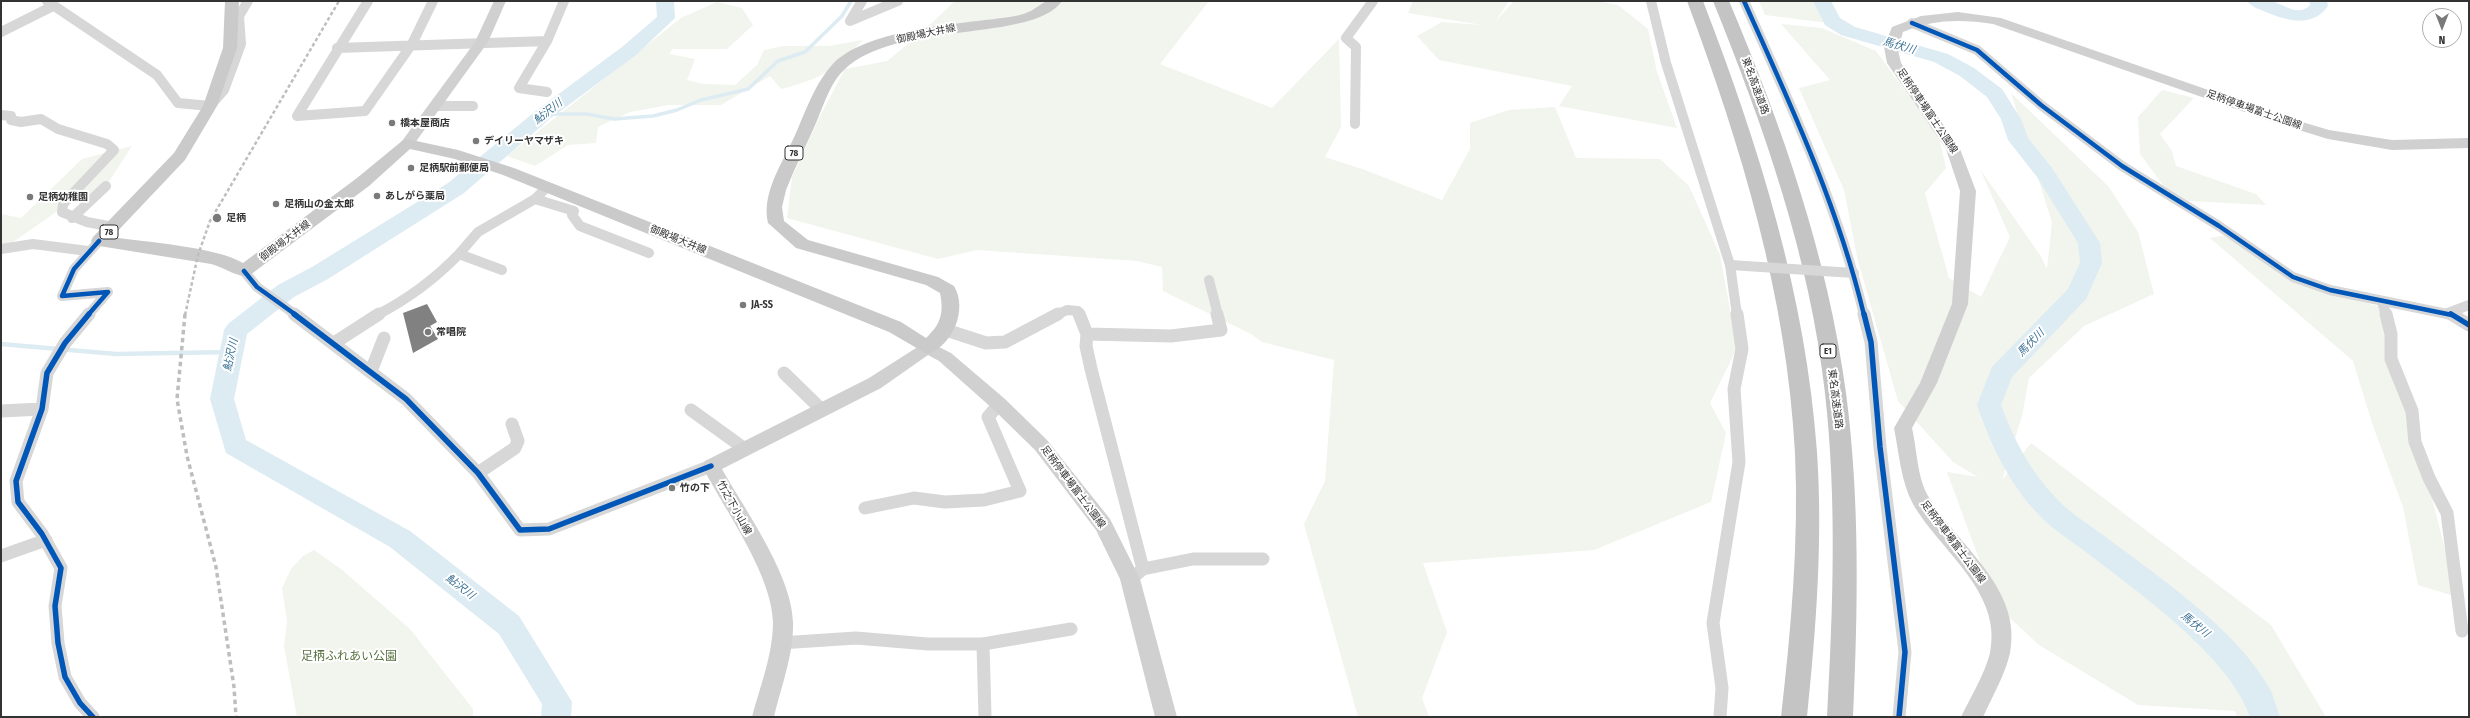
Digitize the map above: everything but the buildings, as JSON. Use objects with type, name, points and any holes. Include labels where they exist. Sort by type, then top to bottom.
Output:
[{"type":"highway","points":[[1694,1],[1750,154],[1771,228],[1798,374],[1805,446],[1808,519],[1805,597],[1794,717]]},
{"type":"highway","name":"東名高速道路","points":[[1721,1],[1740,45],[1772,134],[1795,210],[1818,303],[1832,376],[1841,447],[1845,533],[1845,628],[1840,717]]},
{"type":"main road","name":"78","points":[[94,246],[180,156],[210,106],[230,48],[232,1]]},
{"type":"main road","points":[[407,144],[480,42],[500,1]]},
{"type":"main road","name":"御殿場大井線","points":[[946,330],[951,305],[948,290],[932,281],[802,244],[776,223],[774,204],[794,153],[828,84],[838,67],[857,53],[882,43],[960,27],[1032,18],[1047,9],[1055,1]]},
{"type":"main road","name":"足柄停車場富士公園線","points":[[1972,717],[2001,648],[2002,626],[1996,605],[1985,583],[1919,498],[1903,428],[1928,383],[1960,304],[1968,191],[1966,179],[1956,154],[1899,71],[1891,54],[1892,43],[1897,30],[1926,18],[1960,15],[1996,20],[2284,121],[2328,134],[2392,145],[2469,143]]},
{"type":"main road","name":"御殿場大井線","points":[[244,271],[363,182],[407,144],[437,148],[469,158],[547,187],[896,327],[927,348]]},
{"type":"main road","name":"78","points":[[94,246],[223,260],[244,271]]},
{"type":"main road","points":[[711,466],[875,383],[927,348],[946,330]]},
{"type":"main road","name":"足柄停車場富士公園線","points":[[927,348],[945,357],[1000,404],[1041,445],[1103,525],[1137,574],[1166,717]]},
{"type":"main road","name":"竹之下小山線","points":[[711,466],[769,572],[780,598],[783,621],[780,643],[763,717]]},
{"type":"street","points":[[1,32],[50,4],[110,46],[140,62],[157,75],[178,103],[210,106],[224,90],[227,84],[241,44],[239,16],[248,1]]},
{"type":"street","points":[[368,1],[337,48],[297,116],[366,111],[412,44],[433,1]]},
{"type":"street","points":[[547,92],[519,88],[547,41],[564,1]]},
{"type":"street","points":[[862,1],[850,21],[898,1]]},
{"type":"street","points":[[1355,124],[1356,47],[1346,38],[1373,1]]},
{"type":"street","points":[[1651,1],[1666,63],[1730,265],[1742,349],[1734,389],[1739,462],[1713,623],[1722,688],[1720,717]]},
{"type":"street","points":[[1744,1],[1793,111],[1854,274],[1871,342],[1880,447],[1905,652],[1899,717]]},
{"type":"street","points":[[1912,23],[1977,50],[2041,105],[2122,166],[2219,226],[2293,277],[2330,290],[2382,302],[2448,313],[2469,325]]},
{"type":"street","points":[[337,48],[412,44],[547,41]]},
{"type":"street","points":[[435,106],[472,106]]},
{"type":"street","points":[[1,115],[11,116],[11,120],[21,122],[41,119],[58,129],[107,144],[114,150],[63,204],[62,212],[72,218],[96,225],[113,227]]},
{"type":"street","points":[[72,218],[106,186]]},
{"type":"street","points":[[334,343],[372,318],[404,301],[437,277],[478,232],[535,199],[547,187]]},
{"type":"street","points":[[535,199],[574,211],[572,215],[580,226],[649,253]]},
{"type":"street","points":[[1,250],[23,245],[94,246]]},
{"type":"street","points":[[93,717],[80,703],[65,677],[58,643],[55,606],[61,568],[46,540],[18,502],[16,481],[42,409],[47,373],[65,343],[108,292],[62,296],[72,272],[94,246]]},
{"type":"street","points":[[459,254],[502,270]]},
{"type":"street","points":[[1730,265],[1854,274]]},
{"type":"street","points":[[244,271],[257,287],[334,343],[406,399],[478,473],[520,530],[549,529],[711,466]]},
{"type":"street","points":[[1087,334],[1171,336],[1221,330],[1209,280]]},
{"type":"street","points":[[2382,302],[2391,334],[2391,359],[2412,410],[2415,442],[2429,478],[2447,512],[2462,631]]},
{"type":"street","points":[[2448,313],[2469,306]]},
{"type":"street","points":[[946,330],[986,343],[1005,342],[1067,310],[1078,311],[1087,334],[1086,346],[1137,574],[1192,559],[1264,559]]},
{"type":"street","points":[[371,371],[384,338]]},
{"type":"street","points":[[784,374],[822,410]]},
{"type":"street","points":[[865,508],[914,498],[945,502],[984,500],[1020,491],[988,417],[1000,404]]},
{"type":"street","points":[[1,412],[42,409]]},
{"type":"street","points":[[691,410],[745,449]]},
{"type":"street","points":[[478,473],[515,448],[518,441],[512,424]]},
{"type":"street","points":[[1,556],[46,540]]},
{"type":"street","points":[[780,643],[856,638],[928,644],[983,644],[1071,629]]},
{"type":"street","points":[[983,644],[985,717]]},
{"type":"green space","points":[[955,1],[1209,1],[1160,64],[1272,108],[1339,39],[1341,127],[1325,157],[1365,170],[1442,200],[1470,149],[1470,123],[1509,110],[1555,107],[1576,158],[1660,159],[1689,186],[1720,255],[1737,348],[1710,403],[1726,433],[1711,502],[1594,550],[1423,563],[1447,632],[1422,698],[1429,717],[1358,717],[1304,524],[1325,481],[1334,360],[1262,342],[1251,334],[1163,291],[1162,267],[1137,261],[977,250],[938,259],[787,218],[792,177],[819,118],[845,69],[887,61],[918,36]]},
{"type":"green space","points":[[1413,1],[1509,1],[1495,22],[1514,1],[1597,1],[1618,5],[1648,29],[1657,72],[1677,128],[1559,106],[1572,86],[1439,60],[1417,36],[1442,22],[1482,25],[1408,13]]},
{"type":"green space","points":[[1759,1],[1820,1],[1828,23],[1765,15]]},
{"type":"green space","points":[[717,2],[742,8],[753,25],[727,49],[672,49],[670,54],[695,59],[687,80],[703,84],[735,85],[757,65],[764,50],[783,46],[829,46],[863,40],[835,66],[818,77],[796,85],[781,89],[770,76],[721,105],[669,105],[630,112],[598,127],[596,143],[568,145],[535,166],[507,156],[681,18]]},
{"type":"green space","points":[[1781,24],[1822,28],[1876,51],[1939,137],[1946,168],[1925,193],[1949,278],[1981,297],[2010,237],[1980,169],[2040,255],[2047,269],[2052,222],[2011,93],[2109,187],[2138,232],[2154,294],[2084,326],[2029,378],[2022,416],[2002,480],[2031,443],[2271,625],[2326,717],[2237,717],[2235,711],[2138,705],[2039,645],[1996,605],[1947,472],[1978,477],[1953,462],[1898,401],[1858,261],[1844,190],[1799,88],[1830,80]]},
{"type":"green space","points":[[2162,90],[2194,98],[2160,134],[2172,151],[2176,166],[2256,194],[2266,205],[2189,201],[2163,185],[2140,154],[2138,117]]},
{"type":"green space","points":[[132,146],[106,186],[62,208],[13,242],[1,246],[1,214],[21,218],[82,159]]},
{"type":"green space","points":[[2231,234],[2311,287],[2384,308],[2457,597],[2418,585],[2403,507],[2373,426],[2353,361],[2210,238]]},
{"type":"green space","name":"足柄ふれあい公園","points":[[314,550],[341,569],[410,629],[473,709],[473,717],[297,717],[284,646],[287,621],[282,588],[291,569],[303,556]]},
{"type":"waterway","name":"鮎沢川","points":[[556,717],[557,702],[509,625],[400,539],[235,446],[222,399],[236,330],[286,291],[320,273],[456,188],[544,114],[629,51],[666,18],[665,1]]},
{"type":"waterway","points":[[544,114],[587,114],[614,119],[653,116],[677,110],[701,100],[748,89],[778,61],[805,52],[842,16],[851,1]]},
{"type":"waterway","name":"馬伏川","points":[[1822,1],[1832,21],[1848,31],[1941,58],[1967,72],[1995,93],[2011,119],[2018,140],[2045,173],[2089,243],[2091,263],[2078,293],[2001,373],[1989,405],[1994,419],[2012,459],[2028,484],[2048,507],[2189,618],[2217,645],[2241,671],[2258,695],[2265,717]]},
{"type":"waterway","name":"馬伏川","points":[[2256,1],[2280,11],[2298,16],[2313,12],[2319,6],[2318,1]]},
{"type":"waterway","points":[[1,344],[116,354],[231,352]]},
{"type":"railway","points":[[185,315],[198,255],[210,221],[339,1]]},
{"type":"railway","points":[[185,314],[177,399],[187,456],[216,567],[234,687],[236,717]]},
{"type":"cycle path","points":[[1744,1],[1793,111],[1827,196],[1854,273],[1871,342],[1880,447],[1905,652],[1899,717]]},
{"type":"cycle path","points":[[1912,23],[1977,50],[2041,105],[2122,166],[2219,226],[2293,277],[2330,290],[2448,313],[2469,325]]},
{"type":"cycle path","points":[[93,717],[80,703],[65,677],[58,643],[55,606],[61,568],[42,534],[18,502],[16,481],[42,409],[47,373],[65,343],[108,292],[62,296],[74,269],[99,241]]},
{"type":"cycle path","points":[[244,271],[257,287],[371,371],[406,399],[478,473],[520,530],[549,529],[711,466]]},
{"type":"place","name":"橋本屋商店","points":[[392,123]]},
{"type":"place","name":"デイリーヤマザキ","points":[[476,141]]},
{"type":"place","name":"足柄駅前郵便局","points":[[411,168]]},
{"type":"place","name":"あしがら薬局","points":[[377,196]]},
{"type":"place","name":"足柄幼稚園","points":[[30,197]]},
{"type":"place","name":"足柄山の金太郎","points":[[276,204]]},
{"type":"place","name":"足柄","points":[[217,218]]},
{"type":"place","name":"JA-SS","points":[[743,305]]},
{"type":"place","name":"常唱院","points":[[428,332]]},
{"type":"place","name":"竹の下","points":[[672,488]]}]
